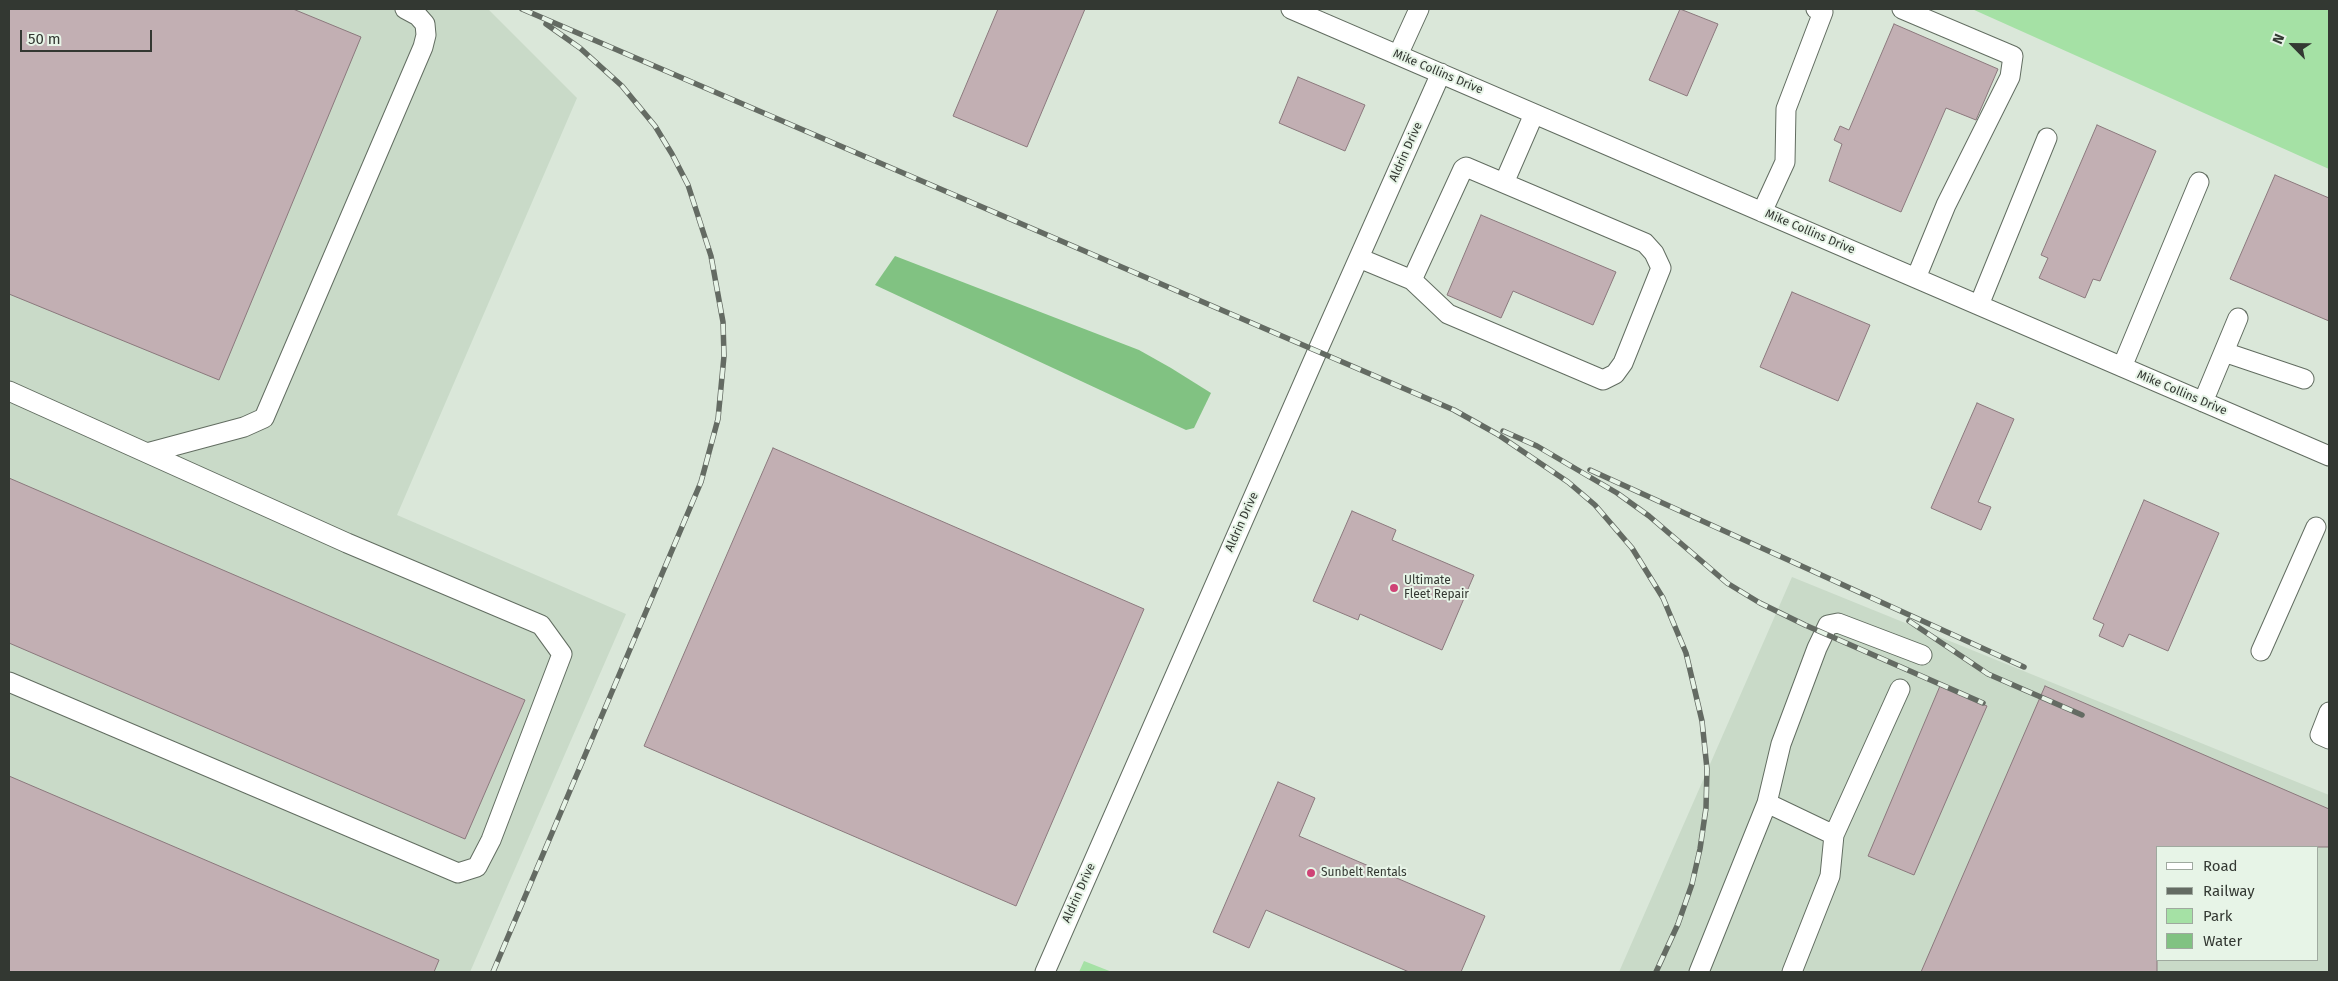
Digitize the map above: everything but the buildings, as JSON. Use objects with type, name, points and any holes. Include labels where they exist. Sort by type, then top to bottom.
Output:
[{"type":"street","points":[[147,453],[244,427],[264,418],[423,47],[426,35],[425,24],[418,16],[405,9]]},
{"type":"street","points":[[1398,55],[1418,9]]},
{"type":"street","points":[[1902,9],[2013,56],[2010,77],[1946,205],[1916,278]]},
{"type":"street","name":"Mike Collins Drive","points":[[1297,10],[2329,456]]},
{"type":"street","points":[[1762,212],[1785,162],[1786,109],[1824,10]]},
{"type":"street","name":"Aldrin Drive","points":[[1045,972],[1359,258],[1442,74]]},
{"type":"street","points":[[1504,183],[1534,114]]},
{"type":"street","points":[[1979,305],[2047,138]]},
{"type":"street","points":[[1359,258],[1412,280],[1448,314],[1603,380],[1616,374],[1623,363],[1661,268],[1654,254],[1645,243],[1466,167],[1463,169],[1412,280]]},
{"type":"street","points":[[2122,366],[2199,182]]},
{"type":"street","points":[[2204,402],[2238,318]]},
{"type":"street","points":[[2224,352],[2304,379]]},
{"type":"street","points":[[9,391],[347,543],[542,625],[562,654],[491,840],[476,867],[458,873],[9,682]]},
{"type":"street","points":[[2261,652],[2316,527]]},
{"type":"street","points":[[1699,972],[1767,803],[1781,744],[1817,648],[1828,625],[1838,623],[1922,655]]},
{"type":"street","points":[[1792,972],[1830,876],[1834,836],[1900,689]]},
{"type":"street","points":[[2329,712],[2320,735],[2329,739]]},
{"type":"street","points":[[1767,803],[1834,836]]},
{"type":"shaded area","points":[[9,9],[488,9],[577,98],[397,515],[626,614],[470,972],[9,972]]},
{"type":"shaded area","points":[[1792,577],[2329,795],[2329,972],[1619,972]]},
{"type":"green space","points":[[1972,9],[2329,9],[2329,169]]},
{"type":"green space","points":[[1084,961],[1112,972],[1079,972]]},
{"type":"water","points":[[895,256],[1139,350],[1171,368],[1211,393],[1194,428],[1186,430],[875,285]]},
{"type":"railway","points":[[522,9],[1454,410],[1497,434],[1568,482],[1595,505],[1632,548],[1663,598],[1686,653],[1702,721],[1707,769],[1706,808],[1700,849],[1692,884],[1678,924],[1656,972]]},
{"type":"railway","points":[[493,972],[701,482],[718,419],[724,356],[723,322],[711,256],[688,185],[672,154],[655,126],[622,86],[580,48],[546,24]]},
{"type":"railway","points":[[1503,431],[1537,446],[1617,493],[1649,516],[1727,583],[1760,603],[1805,625],[1983,703]]},
{"type":"railway","points":[[1590,470],[2024,667]]},
{"type":"railway","points":[[1909,621],[1988,674],[2082,715]]},
{"type":"place","name":"Ultimate Fleet Repair","points":[[1394,588]]},
{"type":"place","name":"Sunbelt Rentals","points":[[1311,873]]}]
